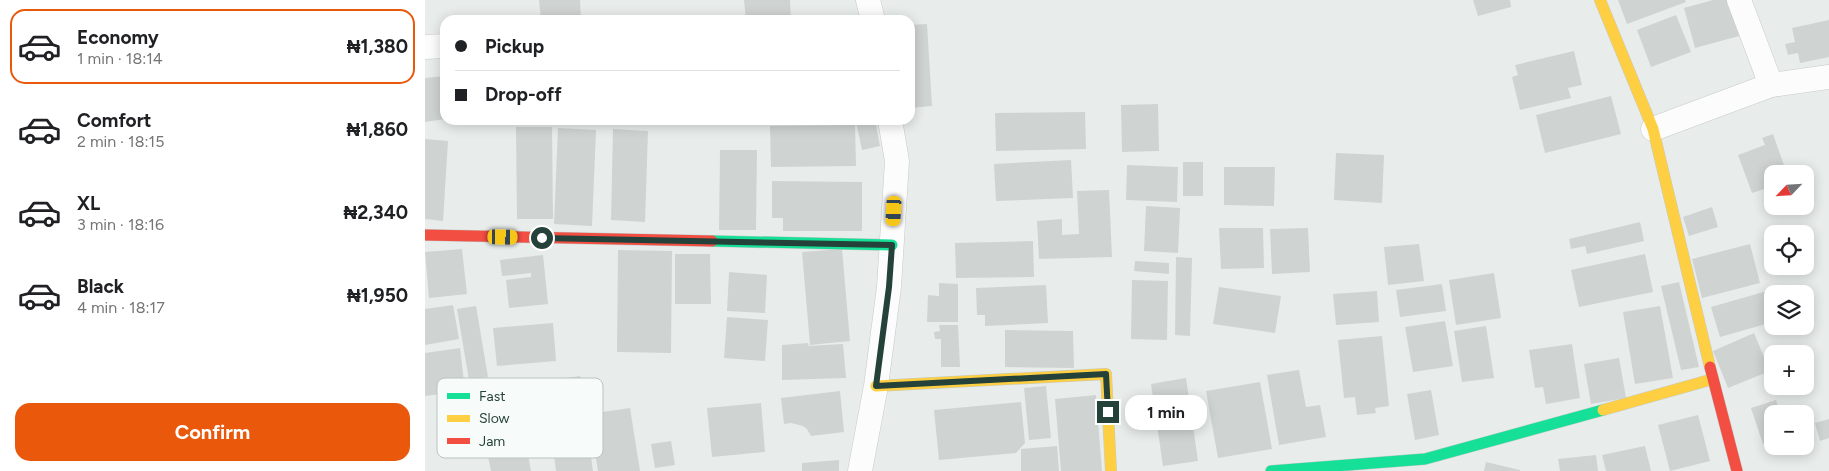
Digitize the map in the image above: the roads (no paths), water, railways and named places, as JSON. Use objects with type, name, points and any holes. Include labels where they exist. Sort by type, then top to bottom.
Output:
[{"type":"street","points":[[868,0],[872,15]]},
{"type":"street","points":[[1600,0],[1653,129],[1737,471]]},
{"type":"street","points":[[1739,0],[1771,85]]},
{"type":"street","points":[[425,46],[440,46]]},
{"type":"street","points":[[1653,129],[1771,85],[1829,76]]},
{"type":"street","points":[[860,471],[876,386],[889,287],[897,160],[891,125]]},
{"type":"street","points":[[425,235],[892,245]]},
{"type":"street","points":[[876,386],[1106,374],[1111,471]]},
{"type":"street","points":[[1271,471],[1425,459],[1713,379]]}]
